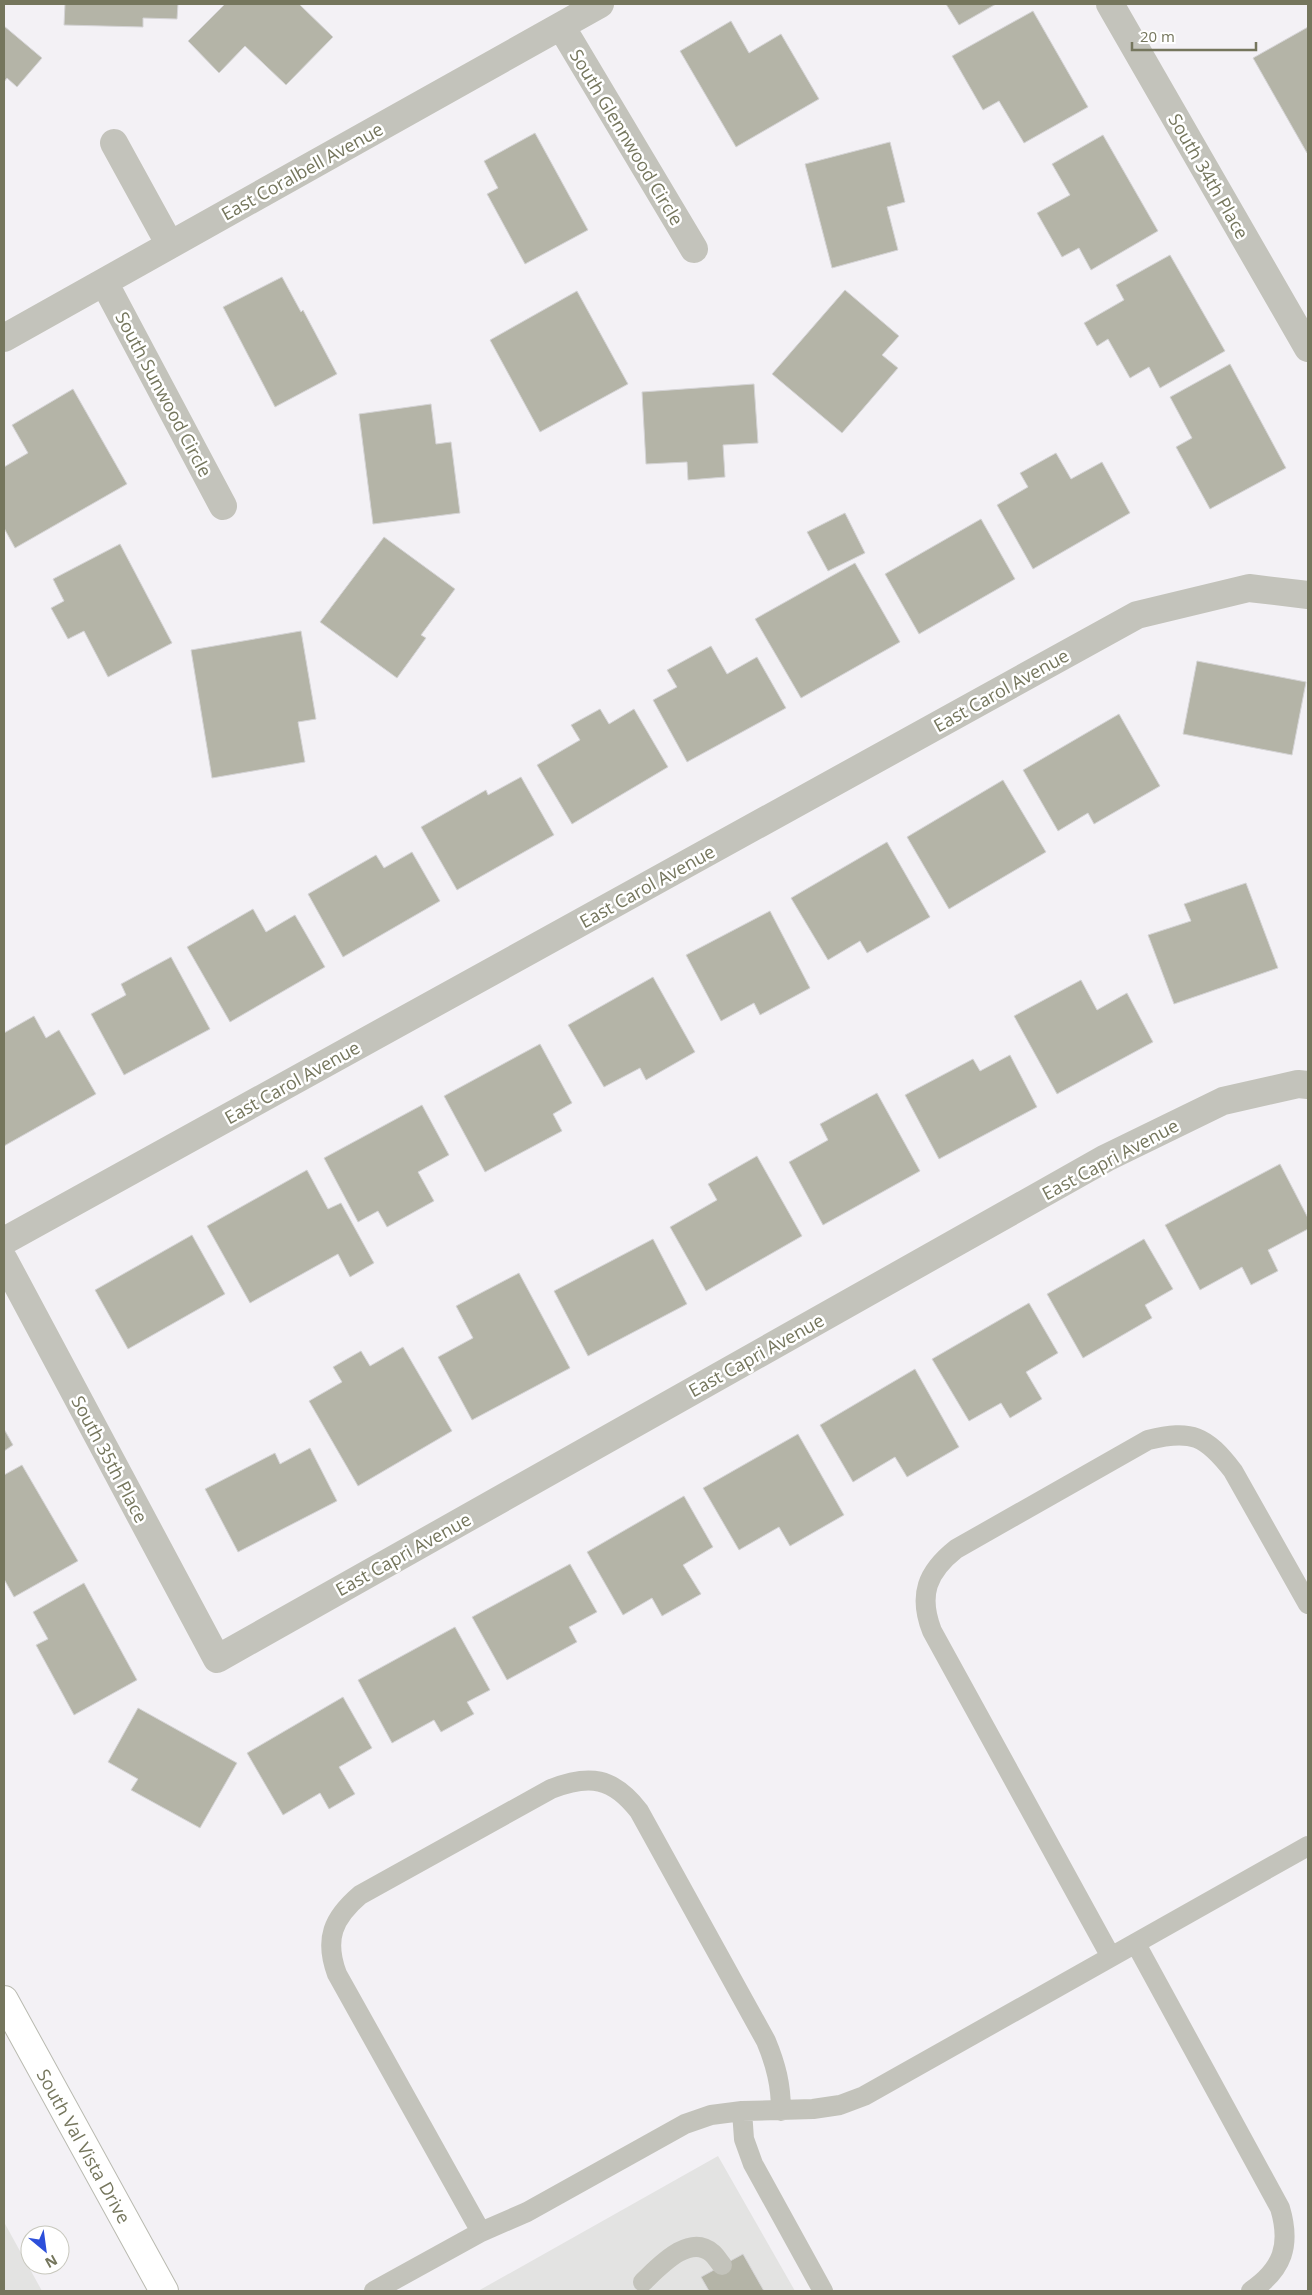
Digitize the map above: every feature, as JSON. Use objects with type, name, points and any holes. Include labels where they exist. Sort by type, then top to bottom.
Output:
[{"type":"main road","name":"South Val Vista Drive","points":[[4,2000],[164,2291]]},
{"type":"street","name":"East Coralbell Avenue","points":[[4,338],[600,4]]},
{"type":"street","name":"South 34th Place","points":[[1110,4],[1308,348]]},
{"type":"street","name":"South Glennwood Circle","points":[[561,26],[694,248]]},
{"type":"street","points":[[114,142],[170,245]]},
{"type":"street","name":"South Sunwood Circle","points":[[104,282],[223,506]]},
{"type":"street","name":"East Carol Avenue","points":[[4,1241],[1137,615],[1249,588],[1308,595]]},
{"type":"street","name":"East Capri Avenue","points":[[217,1658],[1106,1158],[1222,1101],[1298,1084],[1308,1085]]},
{"type":"street","name":"South 35th Place","points":[[4,1260],[217,1658]]},
{"type":"lane","points":[[1111,1957],[932,1631],[926,1617],[925,1601],[927,1585],[934,1570],[956,1549],[1148,1440],[1173,1434],[1197,1437],[1218,1452],[1228,1464],[1308,1604]]},
{"type":"lane","points":[[481,2232],[337,1974],[330,1946],[337,1919],[347,1906],[360,1895],[551,1789],[566,1783],[583,1780],[600,1781],[615,1787],[630,1799],[639,1811],[766,2041],[776,2064],[781,2088],[781,2111]]},
{"type":"lane","points":[[374,2291],[481,2232],[527,2212],[685,2124],[711,2115],[742,2111],[781,2111],[840,2105],[864,2096],[1308,1846]]},
{"type":"lane","points":[[1136,1944],[1280,2208],[1285,2224],[1285,2243],[1282,2257],[1272,2272],[1250,2291]]},
{"type":"lane","points":[[742,2111],[744,2139],[753,2164],[823,2291]]},
{"type":"lane","points":[[643,2282],[675,2252],[698,2247],[712,2252],[722,2265]]},
{"type":"shaded area","points":[[718,2156],[795,2291],[478,2291]]},
{"type":"shaded area","points":[[4,2222],[20,2251],[20,2275],[33,2275],[42,2291],[4,2291]]},
{"type":"building","points":[[65,4],[178,4],[177,19],[143,18],[143,27],[64,25]]},
{"type":"building","points":[[225,4],[299,4],[333,37],[286,85],[245,46],[219,73],[188,41]]},
{"type":"building","points":[[946,4],[996,4],[959,25]]},
{"type":"building","points":[[1033,11],[1088,107],[1024,143],[999,101],[983,110],[952,56]]},
{"type":"building","points":[[731,21],[749,53],[781,34],[819,99],[736,147],[680,51]]},
{"type":"building","points":[[4,26],[42,58],[17,87],[7,78],[4,82]]},
{"type":"building","points":[[1308,27],[1308,152],[1307,153],[1253,58]]},
{"type":"building","points":[[535,133],[588,230],[525,264],[487,194],[498,188],[484,161]]},
{"type":"building","points":[[1103,135],[1158,231],[1091,270],[1079,248],[1062,257],[1037,213],[1070,195],[1052,164]]},
{"type":"building","points":[[890,142],[905,202],[887,207],[898,250],[832,268],[805,164]]},
{"type":"building","points":[[1170,255],[1225,351],[1160,388],[1149,367],[1130,378],[1108,339],[1097,346],[1084,323],[1124,300],[1116,285]]},
{"type":"building","points":[[282,277],[301,312],[303,310],[337,374],[275,407],[223,307]]},
{"type":"building","points":[[845,290],[899,336],[882,355],[898,368],[842,433],[772,374]]},
{"type":"building","points":[[577,291],[628,384],[540,432],[490,340]]},
{"type":"building","points":[[1230,364],[1286,468],[1210,509],[1176,447],[1192,438],[1170,397]]},
{"type":"building","points":[[754,384],[758,443],[723,445],[725,477],[688,480],[687,462],[646,464],[642,392]]},
{"type":"building","points":[[73,389],[127,484],[15,548],[4,528],[4,467],[28,453],[12,425]]},
{"type":"building","points":[[431,404],[436,444],[451,442],[460,513],[373,524],[359,414]]},
{"type":"building","points":[[1056,453],[1071,479],[1102,462],[1130,513],[1033,569],[997,505],[1028,487],[1020,473]]},
{"type":"building","points":[[845,513],[865,553],[828,571],[807,532]]},
{"type":"building","points":[[981,519],[1015,579],[919,634],[885,574]]},
{"type":"building","points":[[384,537],[455,589],[421,635],[426,638],[397,678],[320,622]]},
{"type":"building","points":[[120,544],[172,643],[108,677],[84,631],[68,639],[51,608],[64,601],[53,579]]},
{"type":"building","points":[[855,563],[900,642],[801,698],[755,619]]},
{"type":"building","points":[[301,631],[316,719],[298,722],[305,762],[212,778],[191,650]]},
{"type":"building","points":[[711,646],[727,674],[757,657],[786,708],[687,762],[653,700],[677,687],[667,670]]},
{"type":"building","points":[[1197,661],[1306,682],[1292,755],[1183,734]]},
{"type":"building","points":[[600,709],[609,724],[634,709],[668,767],[572,824],[537,765],[580,740],[571,725]]},
{"type":"building","points":[[1119,714],[1160,786],[1094,824],[1088,813],[1058,831],[1023,770]]},
{"type":"building","points":[[521,777],[554,835],[457,890],[421,827],[486,790],[488,795]]},
{"type":"building","points":[[1003,780],[1046,852],[949,909],[907,837]]},
{"type":"building","points":[[887,842],[930,917],[867,953],[860,941],[828,960],[791,898]]},
{"type":"building","points":[[412,852],[440,901],[343,957],[308,894],[376,855],[384,868]]},
{"type":"building","points":[[1246,883],[1278,968],[1174,1004],[1148,935],[1191,921],[1184,904]]},
{"type":"building","points":[[253,909],[266,932],[295,915],[325,967],[230,1022],[187,947]]},
{"type":"building","points":[[770,911],[810,988],[760,1015],[754,1003],[721,1021],[686,955]]},
{"type":"building","points":[[171,957],[210,1029],[124,1075],[91,1014],[126,995],[121,984]]},
{"type":"building","points":[[653,977],[695,1052],[646,1080],[640,1068],[604,1087],[568,1025]]},
{"type":"building","points":[[1081,980],[1097,1010],[1127,993],[1153,1042],[1057,1094],[1014,1016]]},
{"type":"building","points":[[34,1016],[46,1038],[59,1030],[96,1094],[4,1146],[4,1033]]},
{"type":"building","points":[[540,1044],[572,1103],[553,1114],[562,1131],[485,1172],[444,1096]]},
{"type":"building","points":[[1010,1055],[1037,1107],[939,1159],[905,1095],[973,1059],[980,1071]]},
{"type":"building","points":[[877,1093],[920,1171],[823,1225],[789,1162],[828,1140],[820,1124]]},
{"type":"building","points":[[422,1105],[449,1155],[418,1172],[434,1201],[387,1227],[378,1211],[358,1222],[324,1158]]},
{"type":"building","points":[[757,1156],[802,1236],[706,1291],[670,1227],[717,1200],[708,1184]]},
{"type":"building","points":[[1280,1164],[1308,1218],[1308,1229],[1268,1250],[1278,1271],[1251,1285],[1242,1267],[1200,1290],[1165,1225]]},
{"type":"building","points":[[307,1170],[328,1209],[341,1203],[374,1263],[350,1277],[338,1254],[250,1303],[207,1226]]},
{"type":"building","points":[[192,1235],[225,1294],[128,1349],[95,1290]]},
{"type":"building","points":[[653,1239],[687,1304],[588,1356],[554,1291]]},
{"type":"building","points":[[1144,1239],[1173,1289],[1145,1305],[1152,1318],[1083,1358],[1047,1294]]},
{"type":"building","points":[[519,1273],[570,1368],[472,1420],[438,1357],[473,1338],[456,1306]]},
{"type":"building","points":[[1029,1303],[1058,1353],[1026,1372],[1042,1399],[1010,1418],[1001,1403],[969,1421],[932,1359]]},
{"type":"building","points":[[403,1347],[452,1431],[358,1486],[309,1401],[342,1382],[333,1367],[361,1351],[370,1366]]},
{"type":"building","points":[[915,1369],[959,1447],[907,1477],[895,1457],[853,1482],[820,1425]]},
{"type":"building","points":[[4,1429],[13,1445],[4,1451]]},
{"type":"building","points":[[798,1434],[844,1515],[790,1546],[779,1527],[739,1550],[703,1488]]},
{"type":"building","points":[[310,1448],[337,1501],[238,1552],[205,1489],[275,1453],[280,1464]]},
{"type":"building","points":[[22,1465],[78,1561],[14,1597],[4,1579],[4,1475]]},
{"type":"building","points":[[684,1496],[713,1547],[683,1565],[701,1594],[662,1616],[652,1598],[623,1615],[587,1552]]},
{"type":"building","points":[[570,1564],[597,1612],[569,1627],[577,1642],[507,1680],[472,1617]]},
{"type":"building","points":[[84,1583],[137,1680],[74,1715],[36,1645],[48,1639],[33,1612]]},
{"type":"building","points":[[455,1627],[490,1690],[467,1702],[474,1714],[441,1732],[434,1720],[392,1743],[358,1680]]},
{"type":"building","points":[[343,1697],[372,1748],[339,1767],[355,1794],[329,1809],[320,1793],[283,1815],[247,1753]]},
{"type":"building","points":[[138,1708],[237,1763],[200,1828],[131,1790],[138,1779],[108,1762]]},
{"type":"building","points":[[743,2254],[764,2291],[709,2291],[701,2277]]}]
